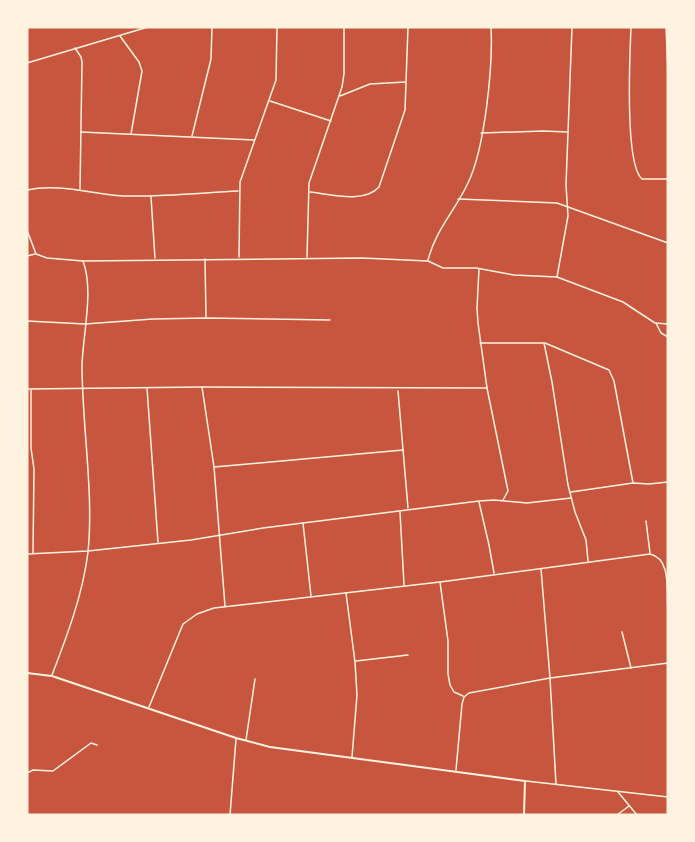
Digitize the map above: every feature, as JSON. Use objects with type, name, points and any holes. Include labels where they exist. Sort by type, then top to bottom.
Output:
[{"type":"street","points":[[27,63],[148,27]]},
{"type":"street","points":[[191,137],[211,59],[212,27]]},
{"type":"street","points":[[238,258],[240,182],[277,73],[277,27]]},
{"type":"street","points":[[307,258],[311,174],[332,121],[344,74],[344,27]]},
{"type":"street","points":[[309,192],[358,196],[375,192],[379,186],[403,118],[408,27]]},
{"type":"street","points":[[428,261],[436,235],[468,183],[481,133],[492,60],[491,27]]},
{"type":"street","points":[[557,277],[565,237],[567,207],[572,27]]},
{"type":"street","points":[[631,27],[629,103],[633,158],[638,177],[668,179]]},
{"type":"street","points":[[666,27],[668,75]]},
{"type":"street","points":[[119,35],[139,62],[142,71],[130,135]]},
{"type":"street","points":[[75,48],[81,57],[80,190]]},
{"type":"street","points":[[339,96],[370,84],[406,82]]},
{"type":"street","points":[[268,100],[332,121]]},
{"type":"street","points":[[81,132],[255,140]]},
{"type":"street","points":[[481,133],[569,132]]},
{"type":"street","points":[[27,190],[57,188],[120,196],[239,191]]},
{"type":"street","points":[[151,196],[155,259]]},
{"type":"street","points":[[457,200],[557,203],[668,243]]},
{"type":"street","points":[[27,230],[36,254]]},
{"type":"street","points":[[27,256],[36,254],[47,258],[83,261],[357,257],[428,261],[443,268],[480,268],[514,275],[557,277],[623,302],[655,322],[668,324]]},
{"type":"street","points":[[205,258],[206,318]]},
{"type":"street","points":[[52,676],[66,640],[84,576],[88,551],[88,501],[82,389],[87,289],[86,268],[83,261]]},
{"type":"street","points":[[480,268],[477,308],[480,343],[507,483],[507,496],[503,501]]},
{"type":"street","points":[[27,321],[85,324],[206,318],[330,320]]},
{"type":"street","points":[[655,322],[661,333],[668,337]]},
{"type":"street","points":[[480,343],[544,343],[609,370],[614,381],[633,483]]},
{"type":"street","points":[[544,343],[569,492],[586,540],[588,561]]},
{"type":"street","points":[[202,387],[214,467],[225,607]]},
{"type":"street","points":[[147,388],[158,543]]},
{"type":"street","points":[[27,389],[487,388]]},
{"type":"street","points":[[31,389],[33,554]]},
{"type":"street","points":[[397,389],[408,509]]},
{"type":"street","points":[[214,467],[403,450]]},
{"type":"street","points":[[569,492],[633,483],[668,482]]},
{"type":"street","points":[[27,496],[33,496]]},
{"type":"street","points":[[27,554],[88,551],[220,536],[263,528],[479,501],[528,503],[571,498]]},
{"type":"street","points":[[479,501],[494,575]]},
{"type":"street","points":[[400,512],[404,586]]},
{"type":"street","points":[[646,521],[650,554]]},
{"type":"street","points":[[303,524],[311,596]]},
{"type":"street","points":[[149,708],[183,624],[189,618],[206,610],[650,554],[658,556],[664,562],[668,610]]},
{"type":"street","points":[[541,569],[556,784]]},
{"type":"street","points":[[440,582],[448,641],[450,685],[454,692],[464,697]]},
{"type":"street","points":[[346,593],[355,662],[357,710],[352,757]]},
{"type":"street","points":[[622,632],[631,668]]},
{"type":"street","points":[[355,662],[408,655]]},
{"type":"street","points":[[464,697],[475,690],[668,663]]},
{"type":"street","points":[[27,673],[52,676],[245,741],[270,747],[525,781],[668,797]]},
{"type":"street","points":[[245,741],[255,679]]},
{"type":"street","points":[[456,770],[464,697]]},
{"type":"street","points":[[230,815],[236,738]]},
{"type":"street","points":[[27,773],[39,770],[53,771],[91,743],[97,745]]},
{"type":"street","points":[[524,815],[525,781]]},
{"type":"street","points":[[617,792],[637,815]]},
{"type":"street","points":[[617,815],[629,806]]}]
